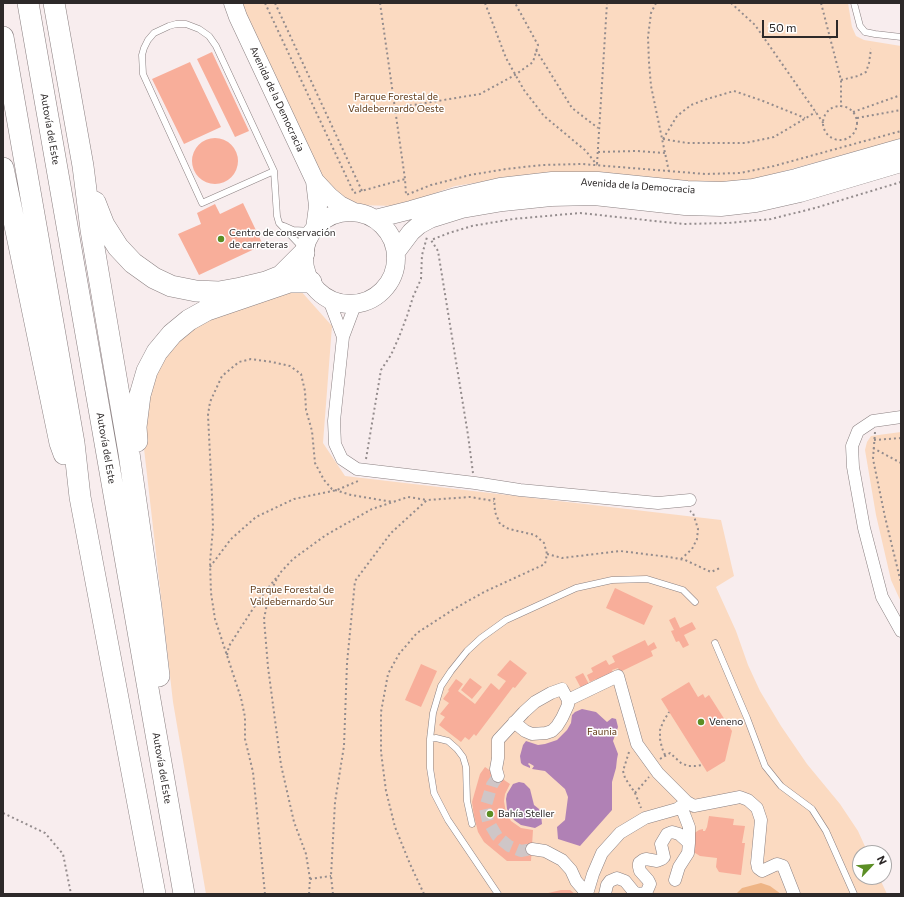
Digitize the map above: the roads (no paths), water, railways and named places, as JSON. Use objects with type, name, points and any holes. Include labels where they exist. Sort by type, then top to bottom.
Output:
[{"type":"highway","name":"Autovía del Este","points":[[28,3],[184,894]]},
{"type":"highway","points":[[54,3],[83,166],[91,230],[129,453],[161,685],[188,860],[191,894]]},
{"type":"highway","points":[[3,37],[73,435],[80,497],[155,894]]},
{"type":"highway","points":[[83,166],[104,225],[118,247],[133,263],[154,278],[171,286],[196,291],[219,292],[266,282],[281,276],[305,250]]},
{"type":"highway","points":[[3,168],[60,443],[80,497]]},
{"type":"highway","points":[[3,231],[21,252]]},
{"type":"highway","points":[[151,607],[149,533],[136,427],[140,395],[147,371],[157,352],[172,334],[189,320],[207,310],[289,282],[311,282]]},
{"type":"main road","name":"Avenida de la Democracia","points":[[233,8],[315,181],[340,205],[354,212]]},
{"type":"main road","name":"Avenida de la Democracia","points":[[374,219],[500,187],[552,181],[598,181],[686,190],[722,191],[753,188],[796,178],[901,148]]},
{"type":"main road","name":"Avenida de la Democracia","points":[[396,252],[411,232],[419,225],[430,219],[462,209],[503,202],[551,197],[594,196],[685,206],[721,207],[756,203],[800,193],[901,163]]},
{"type":"main road","name":"Avenida de la Democracia","points":[[314,230],[318,206],[315,181]]},
{"type":"main road","points":[[354,212],[374,219],[383,225],[389,233],[394,242],[396,252],[395,270],[387,287],[373,299],[355,304],[342,304],[329,300],[319,292],[311,282],[306,272],[305,250],[308,239],[322,222],[341,213],[354,212]]},
{"type":"street","points":[[329,300],[343,337]]},
{"type":"street","points":[[355,304],[343,337],[334,421],[335,444],[342,459],[357,469],[475,483],[506,489],[658,503],[685,500]]},
{"type":"street","points":[[901,417],[873,422],[858,432],[852,446],[864,528],[882,597],[901,631]]},
{"type":"street","points":[[568,700],[618,676],[637,742],[658,773],[684,804],[689,827],[688,853],[675,880]]},
{"type":"street","points":[[498,776],[496,769],[498,758],[498,740],[514,722],[535,702],[551,693],[562,689],[568,700],[568,705],[562,718],[552,731],[546,734],[532,734],[525,731],[514,722]]},
{"type":"street","points":[[587,894],[593,874],[602,853],[620,833],[645,818],[676,809],[684,804],[694,806],[740,797],[748,800],[757,808],[761,820],[757,863],[758,868],[762,871],[777,864],[783,866],[794,894]]},
{"type":"street","points":[[605,894],[607,885],[610,881],[617,878],[625,881],[634,892],[638,894],[645,893],[650,884],[640,871],[639,864],[646,859],[657,861],[664,857],[661,844],[666,834],[672,832],[679,834],[689,843]]},
{"type":"street","points":[[532,849],[546,852],[562,860],[571,870],[576,882],[587,894]]},
{"type":"lane","points":[[854,3],[860,26],[865,32],[901,37]]},
{"type":"lane","points":[[274,171],[202,203],[143,74],[142,55],[148,40],[154,33],[176,24],[186,24],[199,29],[209,36],[216,46],[274,171],[279,223],[305,250]]},
{"type":"lane","points":[[282,226],[293,230],[314,230]]},
{"type":"lane","points":[[498,894],[448,820],[434,793],[430,768],[430,739],[434,713],[441,686],[444,681],[467,651],[481,638],[506,620],[576,588],[612,580],[647,579],[683,590],[695,602]]},
{"type":"lane","points":[[715,643],[747,718],[765,766],[781,786],[812,809],[826,831],[854,894]]},
{"type":"lane","points":[[430,739],[436,738],[448,741],[463,757],[466,767],[467,801],[472,824]]},
{"type":"tunnel","points":[[498,776],[492,785],[485,808],[488,821],[497,836],[509,846],[521,851],[532,849]]},
{"type":"place","name":"Centro de conservación de carreteras","points":[[221,239]]},
{"type":"place","name":"Veneno","points":[[701,722]]},
{"type":"place","name":"Bahía Steller","points":[[490,814]]},
{"type":"park label","name":"Parque Forestal de Valdebernardo Oeste","points":[[396,102]]},
{"type":"park label","name":"Parque Forestal de Valdebernardo Sur","points":[[292,596]]},
{"type":"park label","name":"Faunia","points":[[602,732]]}]
